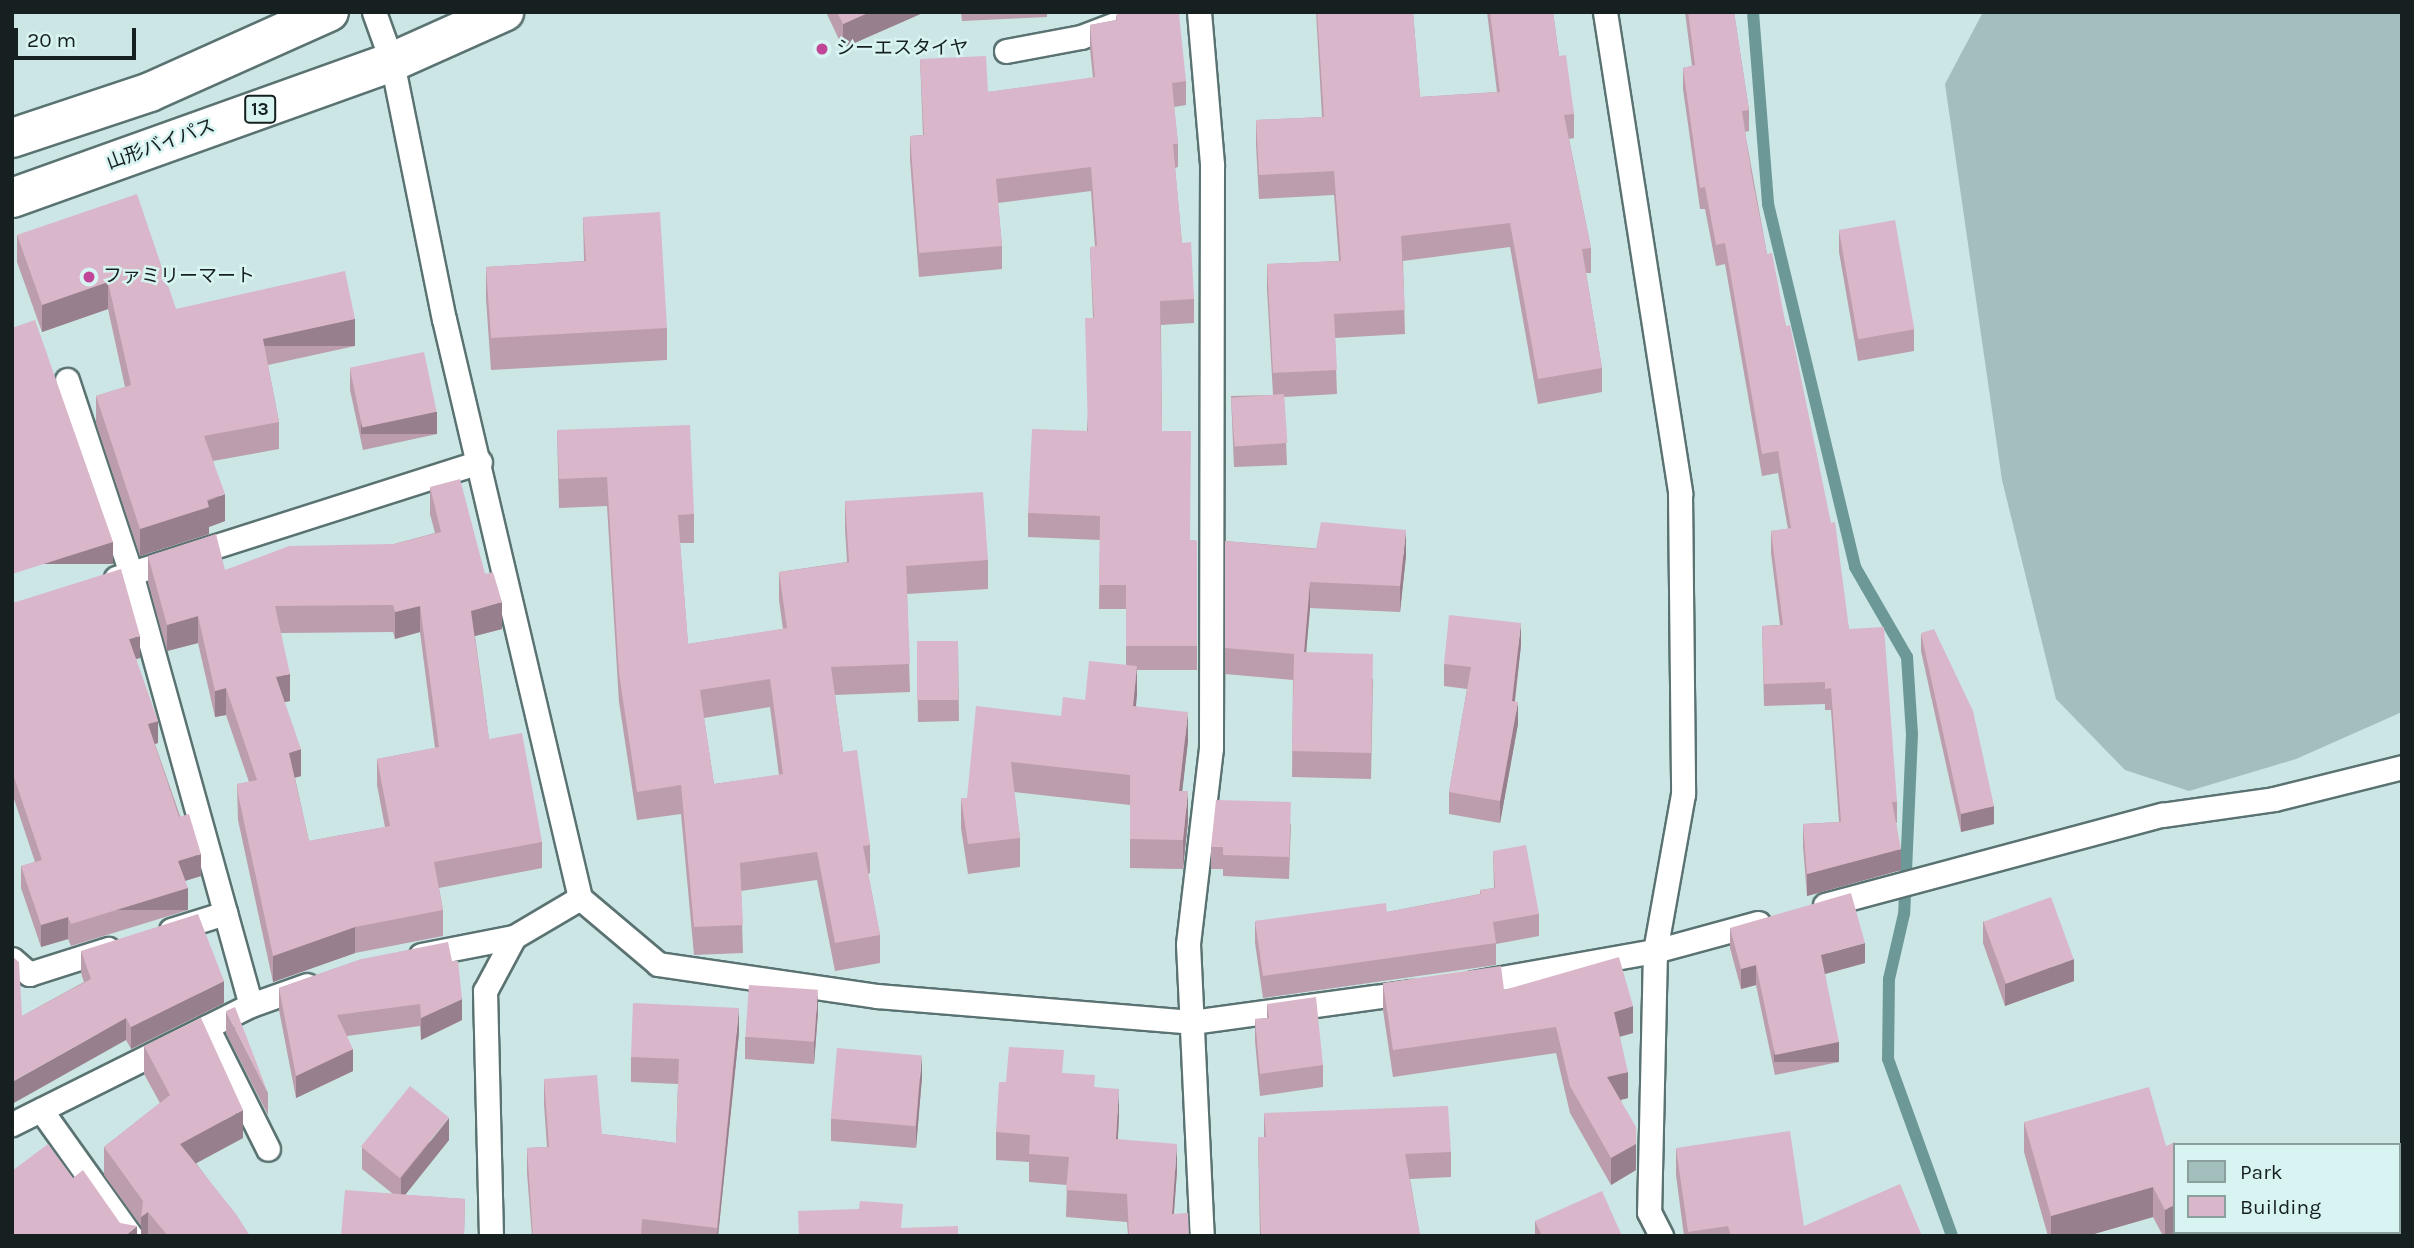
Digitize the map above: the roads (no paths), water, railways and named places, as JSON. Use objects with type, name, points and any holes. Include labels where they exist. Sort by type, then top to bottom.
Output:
[{"type":"highway","points":[[12,138],[150,92],[329,12]]},
{"type":"highway","name":"山形バイパス","points":[[12,198],[392,62],[503,12]]},
{"type":"lane","points":[[374,12],[392,62],[444,319],[480,462],[580,898],[658,964],[877,996],[1192,1023],[1445,987],[1655,951],[1775,919]]},
{"type":"lane","points":[[1006,51],[1081,37],[1146,12]]},
{"type":"lane","points":[[1199,12],[1212,166],[1211,734],[1188,944],[1202,1236]]},
{"type":"lane","points":[[1605,12],[1680,493],[1683,794],[1655,951],[1649,1212],[1661,1236]]},
{"type":"lane","points":[[67,380],[131,573],[251,1005]]},
{"type":"lane","points":[[91,586],[480,462]]},
{"type":"lane","points":[[1801,911],[2162,815],[2274,799],[2402,767]]},
{"type":"lane","points":[[397,960],[514,937],[580,898]]},
{"type":"lane","points":[[12,959],[29,974],[225,913]]},
{"type":"lane","points":[[491,1236],[485,991],[514,937]]},
{"type":"lane","points":[[12,1124],[251,1005],[335,975]]},
{"type":"lane","points":[[207,1027],[268,1149]]},
{"type":"lane","points":[[41,1110],[131,1236]]},
{"type":"waterway","points":[[1753,12],[1768,204],[1855,567],[1907,657],[1912,734],[1904,914],[1889,979],[1888,1059],[1952,1236]]},
{"type":"place","name":"シーエスタイヤ","points":[[822,49]]},
{"type":"place","name":"ファミリーマート","points":[[89,277]]}]
